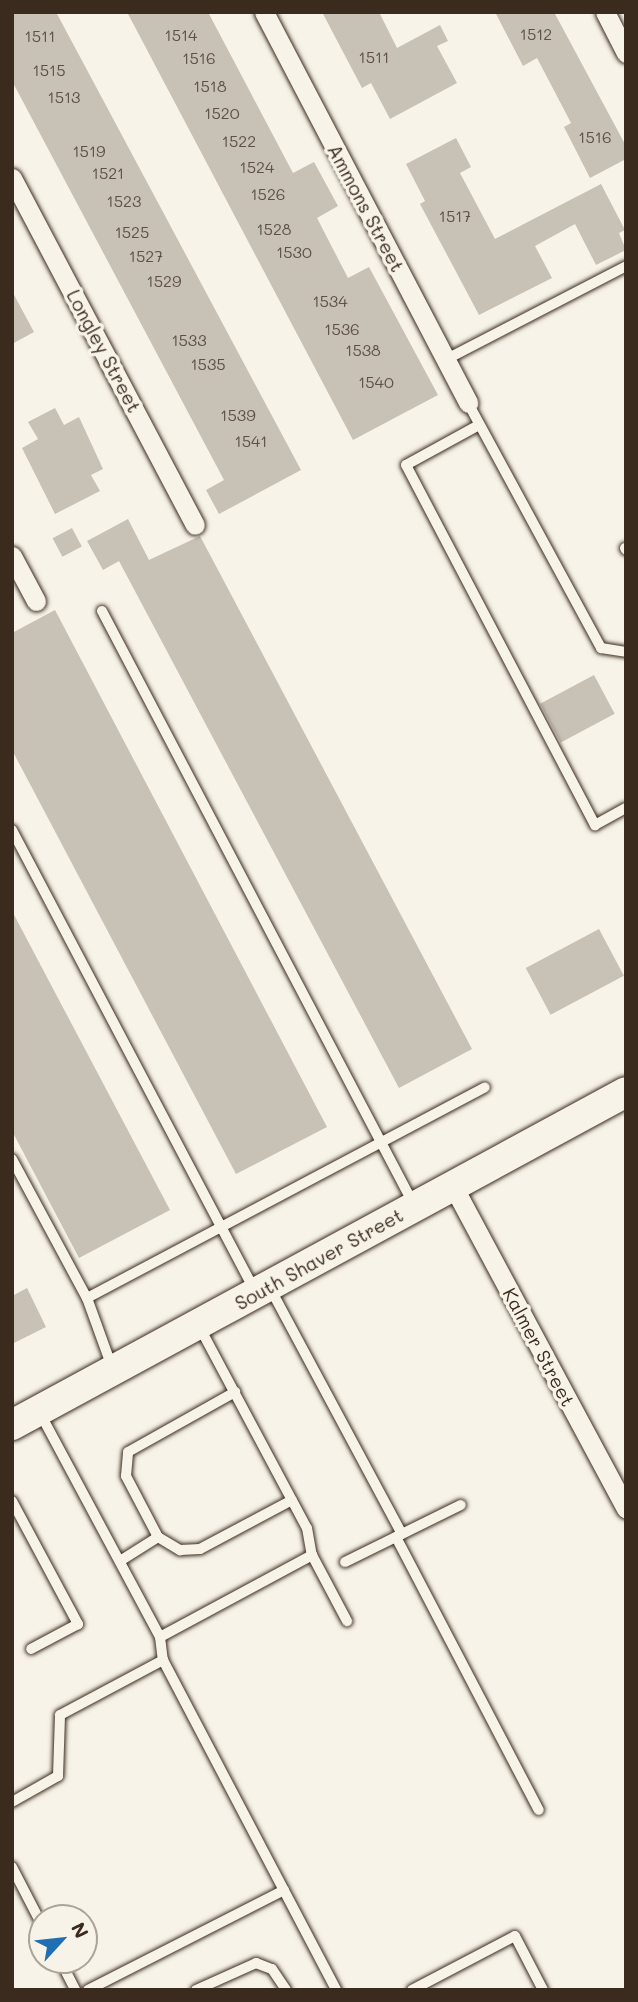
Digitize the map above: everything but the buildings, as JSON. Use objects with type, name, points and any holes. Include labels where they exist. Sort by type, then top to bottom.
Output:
[{"type":"main road","name":"South Shaver Street","points":[[12,1425],[626,1093]]},
{"type":"street","name":"Ammons Street","points":[[264,12],[468,403]]},
{"type":"street","points":[[605,12],[626,53]]},
{"type":"street","name":"Longley Street","points":[[12,178],[195,525]]},
{"type":"street","points":[[12,556],[36,601]]},
{"type":"street","name":"Kalmer Street","points":[[453,1186],[626,1508]]},
{"type":"lane","points":[[445,360],[626,266]]},
{"type":"lane","points":[[468,403],[601,648],[626,652]]},
{"type":"lane","points":[[479,425],[406,465],[595,825],[626,808]]},
{"type":"lane","points":[[102,611],[414,1206]]},
{"type":"lane","points":[[12,830],[221,1227],[262,1289],[399,1535],[539,1810]]},
{"type":"lane","points":[[87,1298],[485,1087]]},
{"type":"lane","points":[[12,1160],[87,1298],[114,1371]]},
{"type":"lane","points":[[198,1324],[307,1528],[312,1555],[347,1621]]},
{"type":"lane","points":[[235,1392],[128,1452],[126,1476],[158,1537],[180,1550],[200,1549],[292,1500]]},
{"type":"lane","points":[[39,1411],[160,1637],[163,1660],[337,1990]]},
{"type":"lane","points":[[12,1501],[17,1522],[78,1624],[31,1648]]},
{"type":"lane","points":[[345,1562],[461,1504]]},
{"type":"lane","points":[[120,1561],[158,1537]]},
{"type":"lane","points":[[160,1637],[312,1555]]},
{"type":"lane","points":[[12,1802],[58,1776],[60,1715],[163,1660]]},
{"type":"lane","points":[[12,1867],[31,1904]]},
{"type":"lane","points":[[88,1990],[284,1890]]},
{"type":"lane","points":[[412,1990],[515,1936],[543,1990]]},
{"type":"lane","points":[[196,1990],[257,1963],[272,1969],[286,1990]]},
{"type":"lane","points":[[67,1974],[75,1990]]}]
